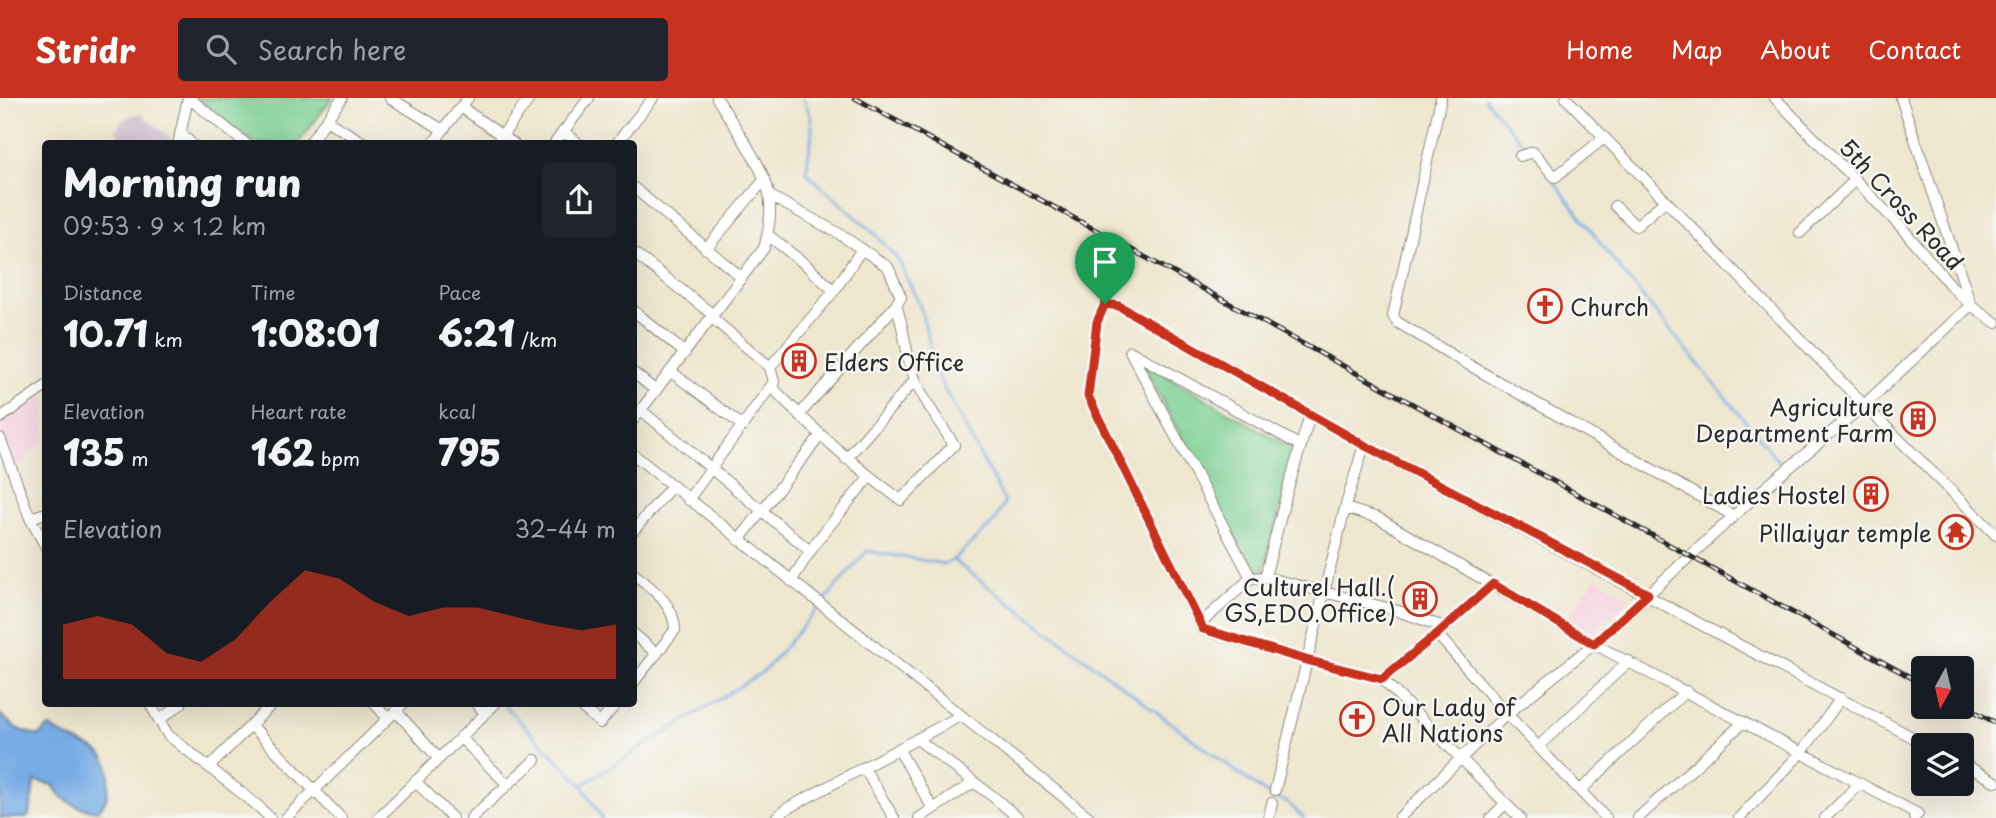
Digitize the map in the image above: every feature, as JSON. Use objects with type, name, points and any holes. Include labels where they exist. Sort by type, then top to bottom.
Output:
[{"type":"street","points":[[179,138],[188,98],[241,140]]},
{"type":"street","points":[[312,140],[342,98]]},
{"type":"street","points":[[390,98],[443,130]]},
{"type":"street","points":[[436,140],[468,98]]},
{"type":"street","points":[[461,107],[499,139],[530,98]]},
{"type":"street","points":[[557,140],[589,98]]},
{"type":"street","points":[[619,140],[653,98]]},
{"type":"street","points":[[637,415],[764,248],[768,235],[770,196],[765,179],[717,98]]},
{"type":"street","points":[[1441,98],[1393,316],[1397,322],[1734,516]]},
{"type":"street","points":[[1566,98],[1864,405],[1996,535]]},
{"type":"street","name":"5th Cross Road","points":[[1775,98],[1902,228],[1952,287],[1996,323]]},
{"type":"street","points":[[1399,818],[1507,714],[1594,644],[1734,516],[1864,405],[1972,305],[1901,98]]},
{"type":"street","points":[[327,121],[359,140]]},
{"type":"street","points":[[563,131],[574,140]]},
{"type":"street","points":[[1520,156],[1533,152],[1555,177],[1604,138]]},
{"type":"street","points":[[706,249],[765,179]]},
{"type":"street","points":[[1800,233],[1856,180]]},
{"type":"street","points":[[637,191],[741,277]]},
{"type":"street","points":[[770,196],[838,233],[888,267],[901,297],[799,415]]},
{"type":"street","points":[[1615,206],[1636,226],[1665,201]]},
{"type":"street","points":[[768,235],[834,290]]},
{"type":"street","points":[[770,367],[834,290],[862,249]]},
{"type":"street","points":[[637,255],[770,367],[774,382],[688,500]]},
{"type":"street","points":[[1520,818],[1382,679],[1306,660],[1203,629],[1088,396],[1097,322],[1105,304],[1119,306],[1364,445],[1911,736]]},
{"type":"street","points":[[772,387],[846,459],[901,500],[954,445],[915,380],[896,305]]},
{"type":"street","points":[[637,313],[685,353]]},
{"type":"street","points":[[1251,578],[1130,351],[1301,446]]},
{"type":"street","points":[[670,371],[743,426]]},
{"type":"street","points":[[637,375],[656,391]]},
{"type":"street","points":[[846,459],[915,380]]},
{"type":"street","points":[[0,418],[42,389]]},
{"type":"street","points":[[641,410],[810,551]]},
{"type":"street","points":[[1265,577],[1310,415]]},
{"type":"street","points":[[739,540],[820,436]]},
{"type":"street","points":[[0,438],[30,519],[42,540]]},
{"type":"street","points":[[1275,790],[1323,592],[1364,445]]},
{"type":"street","points":[[637,457],[1090,818]]},
{"type":"street","points":[[791,581],[810,551],[869,477]]},
{"type":"street","points":[[637,523],[672,486]]},
{"type":"street","points":[[1345,508],[1378,518],[1594,644],[1918,814],[1914,818]]},
{"type":"street","points":[[30,519],[42,514]]},
{"type":"street","points":[[637,577],[664,601],[675,620],[675,630],[637,678]]},
{"type":"street","points":[[1200,624],[1251,578],[1265,577],[1395,610],[1440,631],[1507,714],[1606,818]]},
{"type":"street","points":[[1382,679],[1493,584]]},
{"type":"street","points":[[637,637],[657,654]]},
{"type":"street","points":[[1539,746],[1629,662]]},
{"type":"street","points":[[1581,790],[1686,691]]},
{"type":"street","points":[[1739,818],[1802,752],[1841,698]]},
{"type":"street","points":[[152,707],[168,735],[270,818]]},
{"type":"street","points":[[159,720],[177,707]]},
{"type":"street","points":[[209,767],[269,707]]},
{"type":"street","points":[[480,707],[485,713]]},
{"type":"street","points":[[378,818],[492,707]]},
{"type":"street","points":[[581,707],[600,723],[613,707]]},
{"type":"street","points":[[286,818],[396,711],[438,758]]},
{"type":"street","points":[[777,818],[786,809],[960,716]]},
{"type":"street","points":[[1638,818],[1744,722]]},
{"type":"street","points":[[251,725],[341,818]]},
{"type":"street","points":[[460,737],[508,785]]},
{"type":"street","points":[[917,740],[995,798],[1015,817]]},
{"type":"street","points":[[898,750],[933,809]]},
{"type":"street","points":[[471,818],[535,760]]},
{"type":"street","points":[[864,768],[894,818]]},
{"type":"street","points":[[1974,770],[1996,782]]},
{"type":"street","points":[[415,781],[452,818]]},
{"type":"street","points":[[919,818],[973,783]]},
{"type":"street","points":[[1825,818],[1860,783]]},
{"type":"street","points":[[1269,818],[1272,803]]},
{"type":"street","points":[[1491,818],[1506,803]]},
{"type":"shaded area","points":[[141,114],[171,140],[126,140],[120,137],[116,130],[123,120]]},
{"type":"shaded area","points":[[42,395],[42,444],[16,468],[0,425]]},
{"type":"shaded area","points":[[1596,577],[1631,598],[1592,633],[1568,617]]},
{"type":"green space","points":[[196,98],[332,98],[301,140],[250,140]]},
{"type":"green space","points":[[1141,361],[1296,451],[1264,570],[1254,572]]},
{"type":"water","points":[[0,714],[16,728],[38,736],[49,727],[100,753],[108,764],[109,781],[106,797],[98,811],[72,804],[61,796],[53,785],[35,781],[31,810],[27,818],[0,818]]},
{"type":"waterway","points":[[803,98],[812,127],[807,173],[876,235],[899,261],[920,306],[938,377],[1005,502],[994,522],[953,560],[1265,793],[1288,803],[1304,818]]},
{"type":"waterway","points":[[1484,98],[1527,149]]},
{"type":"waterway","points":[[1554,181],[1623,273],[1784,468]]},
{"type":"waterway","points":[[824,601],[867,551],[945,564],[953,560]]},
{"type":"waterway","points":[[602,818],[582,785],[764,671],[820,606]]},
{"type":"waterway","points":[[506,707],[582,785]]},
{"type":"railway","points":[[855,98],[1911,677]]},
{"type":"railway","points":[[1974,711],[1996,723]]},
{"type":"place","name":"Church","points":[[1545,306]]},
{"type":"place","name":"Elders Office","points":[[799,361]]},
{"type":"place","name":"Agriculture Department Farm","points":[[1918,419]]},
{"type":"place","name":"Ladies Hostel","points":[[1871,494]]},
{"type":"place","name":"Pillaiyar temple","points":[[1956,532]]},
{"type":"place","name":"Culturel Hall.( GS,EDO.Office)","points":[[1420,599]]},
{"type":"place","name":"Our Lady of All Nations","points":[[1357,719]]},
{"type":"route","points":[[1105,304],[1119,306],[1364,445],[1648,594],[1594,644],[1493,584],[1382,679],[1306,660],[1203,629],[1088,396],[1097,322],[1105,304]]}]
